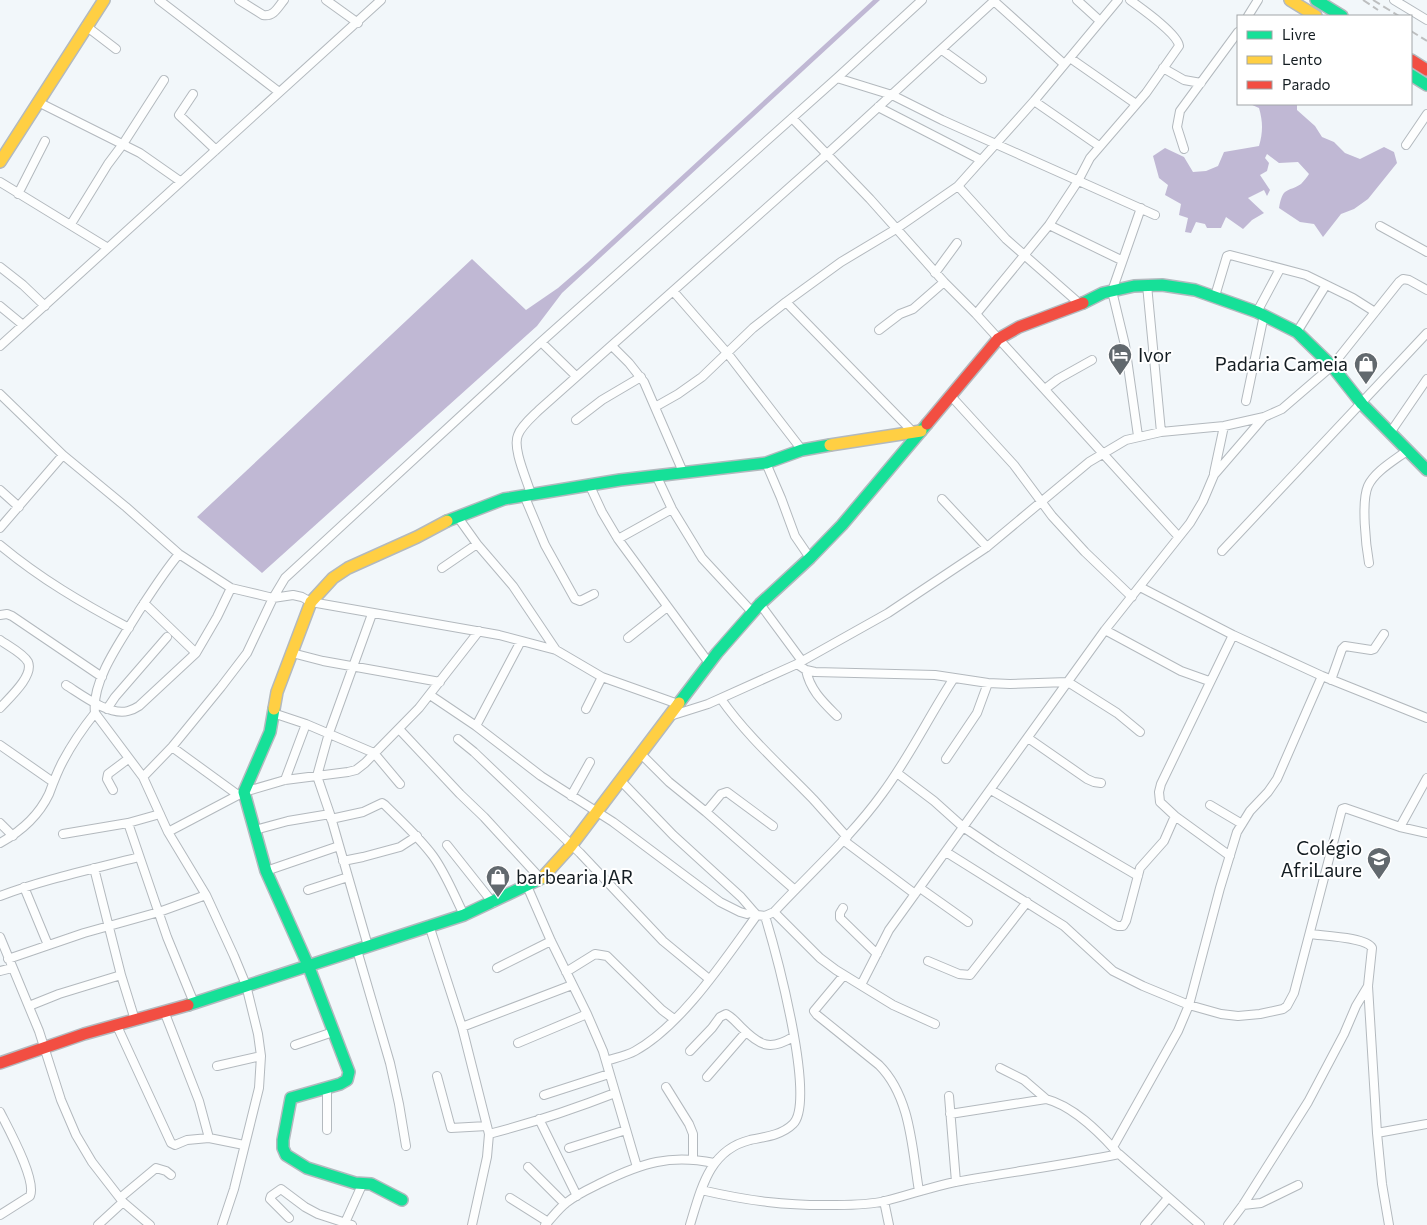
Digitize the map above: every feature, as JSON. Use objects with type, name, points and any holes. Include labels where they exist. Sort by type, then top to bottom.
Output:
[{"type":"main road","points":[[0,162],[104,0]]},
{"type":"main road","points":[[1290,0],[1314,15]]},
{"type":"main road","points":[[1316,0],[1340,15]]},
{"type":"main road","points":[[1412,61],[1427,70]]},
{"type":"main road","points":[[1412,76],[1427,86]]},
{"type":"main road","points":[[0,1063],[84,1034],[194,1003],[464,915],[541,879],[571,846],[709,663],[757,609],[842,525],[917,432],[998,339],[1019,327],[1112,291],[1146,285],[1195,290],[1215,296],[1260,314],[1297,332],[1332,366],[1362,404],[1427,470]]},
{"type":"main road","points":[[402,1200],[371,1184],[362,1185],[307,1168],[286,1154],[283,1148],[289,1104],[292,1098],[327,1089],[340,1084],[348,1077],[348,1068],[308,965],[266,870],[255,830],[241,794],[270,732],[276,692],[311,602],[332,578],[348,568],[481,506],[527,494],[589,484],[766,462],[802,450],[917,432]]},
{"type":"street","points":[[158,0],[279,92]]},
{"type":"street","points":[[239,0],[267,16],[273,14],[284,0]]},
{"type":"street","points":[[326,0],[358,23]]},
{"type":"street","points":[[0,346],[382,0]]},
{"type":"street","points":[[142,777],[172,746],[247,653],[273,598],[285,578],[541,342],[922,0]]},
{"type":"street","points":[[594,594],[580,601],[574,599],[545,545],[527,494],[517,443],[518,435],[539,410],[576,376],[826,155],[995,0],[1067,61],[1136,104]]},
{"type":"street","points":[[1077,0],[1100,21]]},
{"type":"street","points":[[655,407],[702,377],[753,328],[786,302],[841,262],[896,229],[958,186],[1034,101],[1118,0]]},
{"type":"street","points":[[976,314],[1049,225],[1090,158],[1136,104],[1180,43],[1162,25],[1130,0]]},
{"type":"street","points":[[1249,15],[1258,0]]},
{"type":"street","points":[[1394,0],[1427,20]]},
{"type":"street","points":[[86,26],[116,49]]},
{"type":"street","points":[[1184,149],[1177,127],[1180,111],[1237,34]]},
{"type":"street","points":[[942,50],[982,79]]},
{"type":"street","points":[[1163,68],[1184,80],[1200,83]]},
{"type":"street","points":[[837,78],[892,95],[942,120],[1155,215]]},
{"type":"street","points":[[71,224],[164,80]]},
{"type":"street","points":[[193,94],[179,115],[216,150]]},
{"type":"street","points":[[1034,101],[1099,146]]},
{"type":"street","points":[[38,102],[152,160],[180,181]]},
{"type":"street","points":[[878,107],[981,160]]},
{"type":"street","points":[[1406,145],[1427,114]]},
{"type":"street","points":[[792,118],[870,199],[944,282],[1104,452],[1178,536]]},
{"type":"street","points":[[18,194],[45,141]]},
{"type":"street","points":[[0,182],[108,248]]},
{"type":"street","points":[[958,186],[1000,232],[1080,304]]},
{"type":"street","points":[[1138,436],[1125,345],[1112,291],[1121,260],[1141,208]]},
{"type":"street","points":[[1049,225],[1121,260]]},
{"type":"street","points":[[1380,226],[1427,252]]},
{"type":"street","points":[[936,273],[957,243]]},
{"type":"street","points":[[1215,296],[1228,255],[1306,275],[1353,298],[1375,312]]},
{"type":"street","points":[[0,267],[19,281],[45,306]]},
{"type":"street","points":[[1246,401],[1260,314],[1280,269]]},
{"type":"street","points":[[670,716],[721,699],[799,662],[888,613],[987,547],[1104,452],[1126,440],[1162,432],[1224,426],[1264,417],[1282,409],[1332,366],[1393,288],[1404,279],[1414,282],[1427,290]]},
{"type":"street","points":[[879,330],[900,314],[912,309],[944,282]]},
{"type":"street","points":[[1146,285],[1162,432]]},
{"type":"street","points":[[1297,332],[1326,285]]},
{"type":"street","points":[[672,292],[728,354],[802,450]]},
{"type":"street","points":[[786,302],[917,432]]},
{"type":"street","points":[[0,306],[23,325]]},
{"type":"street","points":[[1222,551],[1427,333]]},
{"type":"street","points":[[541,342],[576,376]]},
{"type":"street","points":[[612,346],[640,377],[683,472]]},
{"type":"street","points":[[1045,389],[1058,379],[1092,360]]},
{"type":"street","points":[[576,420],[602,400],[640,377]]},
{"type":"street","points":[[1390,433],[1427,379]]},
{"type":"street","points":[[0,394],[63,455],[179,554],[231,588],[273,598],[293,595],[311,602],[479,631],[556,650],[602,677],[678,704]]},
{"type":"street","points":[[950,394],[1014,465],[1052,516],[1085,552],[1132,597]]},
{"type":"street","points":[[1214,475],[1264,417]]},
{"type":"street","points":[[860,985],[890,930],[963,827],[1105,630],[1190,523],[1203,501],[1214,475],[1224,426]]},
{"type":"street","points":[[1369,563],[1365,500],[1368,486],[1377,474],[1408,450]]},
{"type":"street","points":[[0,528],[63,455]]},
{"type":"street","points":[[766,462],[782,498],[795,536],[810,558]]},
{"type":"street","points":[[656,475],[672,509],[702,558],[757,609],[806,670],[807,678],[817,695],[837,716]]},
{"type":"street","points":[[589,484],[602,512],[618,539],[709,663]]},
{"type":"street","points":[[0,490],[19,506]]},
{"type":"street","points":[[942,499],[987,547]]},
{"type":"street","points":[[618,539],[672,509]]},
{"type":"street","points":[[457,516],[477,544],[513,586],[556,650]]},
{"type":"street","points":[[0,544],[29,569],[84,604],[129,628]]},
{"type":"street","points":[[442,568],[477,544]]},
{"type":"street","points":[[179,554],[162,574],[129,628],[102,677],[94,702],[95,712],[142,777],[168,832],[206,895],[246,986],[258,1034],[261,1056],[259,1088],[234,1189],[222,1225]]},
{"type":"street","points":[[1140,587],[1233,635],[1322,676],[1427,718]]},
{"type":"street","points":[[66,685],[108,709],[119,712],[128,711],[139,706],[196,653],[231,588]]},
{"type":"street","points":[[144,603],[196,653]]},
{"type":"street","points":[[628,638],[667,607]]},
{"type":"street","points":[[0,615],[7,614],[12,616],[102,677]]},
{"type":"street","points":[[372,614],[329,734],[317,776],[348,877],[399,1104],[406,1146]]},
{"type":"street","points":[[1105,630],[1181,670],[1209,681]]},
{"type":"street","points":[[168,832],[241,794],[285,780],[356,770],[399,729],[430,695],[479,631]]},
{"type":"street","points":[[1331,680],[1342,648],[1345,646],[1374,649],[1384,634]]},
{"type":"street","points":[[1230,856],[1175,816],[1160,802],[1159,792],[1209,681],[1233,635]]},
{"type":"street","points":[[108,709],[115,697],[167,637]]},
{"type":"street","points":[[0,640],[24,657],[28,663],[29,670],[26,678],[0,708]]},
{"type":"street","points":[[476,726],[521,641]]},
{"type":"street","points":[[292,653],[353,667],[440,682]]},
{"type":"street","points":[[806,670],[815,672],[954,678],[988,683],[1068,682],[1118,713],[1140,732]]},
{"type":"street","points":[[1113,1147],[1178,1031],[1189,1004],[1237,832],[1250,811],[1268,792],[1277,779],[1322,676]]},
{"type":"street","points":[[586,709],[602,677]]},
{"type":"street","points":[[430,695],[476,726],[541,776],[597,811],[731,909],[748,914],[759,914],[774,912],[845,838],[881,796],[897,773],[933,709],[954,678]]},
{"type":"street","points":[[946,759],[977,713],[988,683]]},
{"type":"street","points":[[721,699],[735,719],[814,801],[845,838],[918,891],[968,922]]},
{"type":"street","points":[[0,843],[13,836],[26,825],[40,808],[63,761],[80,732],[95,712]]},
{"type":"street","points":[[273,713],[306,724],[374,753],[400,784]]},
{"type":"street","points":[[285,780],[306,724]]},
{"type":"street","points":[[399,729],[541,879]]},
{"type":"street","points":[[1028,738],[1087,779],[1101,783]]},
{"type":"street","points":[[458,739],[474,752],[571,846],[663,940],[709,979]]},
{"type":"street","points":[[0,745],[53,782]]},
{"type":"street","points":[[172,746],[241,794]]},
{"type":"street","points":[[641,754],[669,782],[795,890]]},
{"type":"street","points":[[113,790],[107,779],[108,774],[128,759]]},
{"type":"street","points":[[571,796],[590,762]]},
{"type":"street","points":[[897,773],[934,801],[963,827],[1118,926],[1125,924],[1140,868],[1169,834],[1175,816]]},
{"type":"street","points":[[1400,827],[1427,778]]},
{"type":"street","points":[[621,781],[673,835],[759,914],[781,972],[802,1090],[798,1118],[793,1124],[772,1135],[748,1140],[731,1147],[714,1163],[701,1190],[690,1225]]},
{"type":"street","points":[[991,790],[1138,876]]},
{"type":"street","points":[[706,812],[721,794],[727,792],[773,826]]},
{"type":"street","points":[[255,830],[288,821],[364,812],[382,803],[417,836],[433,856],[450,884],[464,915]]},
{"type":"street","points":[[1210,805],[1242,824]]},
{"type":"street","points":[[946,852],[1064,926],[1113,971],[1143,986],[1189,1004],[1221,1014],[1238,1016],[1283,1009],[1287,1006],[1294,993],[1342,809],[1345,808],[1400,827],[1427,833]]},
{"type":"street","points":[[62,834],[128,823],[160,814]]},
{"type":"street","points":[[0,823],[13,836]]},
{"type":"street","points":[[128,823],[167,937],[194,1003]]},
{"type":"street","points":[[343,861],[400,847],[417,836]]},
{"type":"street","points":[[447,845],[493,903]]},
{"type":"street","points":[[266,870],[339,846]]},
{"type":"street","points":[[0,896],[24,887],[140,857]]},
{"type":"street","points":[[94,868],[121,975],[135,1020]]},
{"type":"street","points":[[308,890],[348,877]]},
{"type":"street","points":[[527,886],[551,941],[587,1014],[606,1061],[637,1167]]},
{"type":"street","points":[[24,887],[48,945]]},
{"type":"street","points":[[8,959],[109,925],[159,912],[206,895]]},
{"type":"street","points":[[928,961],[958,974],[970,974],[1027,902]]},
{"type":"street","points":[[843,908],[840,918],[877,954]]},
{"type":"street","points":[[774,912],[820,958],[844,975],[893,1005],[935,1024]]},
{"type":"street","points":[[606,1061],[634,1052],[654,1038],[674,1019],[695,997],[759,914]]},
{"type":"street","points":[[429,925],[462,1027],[488,1130],[486,1157],[472,1225]]},
{"type":"street","points":[[1310,934],[1361,941],[1372,948],[1368,986],[1377,1132],[1382,1184],[1389,1225]]},
{"type":"street","points":[[0,937],[45,1047],[61,1100],[76,1135],[92,1162],[121,1200],[150,1225]]},
{"type":"street","points":[[497,968],[551,941]]},
{"type":"street","points":[[566,972],[595,954],[607,956],[662,1010],[674,1019]]},
{"type":"street","points":[[0,971],[12,968]]},
{"type":"street","points":[[28,1006],[76,988],[121,975]]},
{"type":"street","points":[[844,975],[814,1011],[879,1065],[887,1073],[897,1090],[908,1124],[919,1191]]},
{"type":"street","points":[[462,1027],[572,985]]},
{"type":"street","points":[[1228,1225],[1243,1205],[1308,1102],[1368,986]]},
{"type":"street","points":[[164,1011],[197,1094],[209,1138]]},
{"type":"street","points":[[518,1043],[587,1014]]},
{"type":"street","points":[[690,1051],[722,1015],[730,1015],[754,1040],[772,1046],[781,1044],[793,1037]]},
{"type":"street","points":[[117,1026],[171,1143],[175,1145],[195,1138],[209,1138],[244,1146]]},
{"type":"street","points":[[295,1045],[333,1032]]},
{"type":"street","points":[[707,1077],[746,1032]]},
{"type":"street","points":[[217,1066],[261,1056]]},
{"type":"street","points":[[1000,1068],[1024,1080],[1046,1098]]},
{"type":"street","points":[[544,1095],[609,1074]]},
{"type":"street","points":[[438,1076],[450,1127],[453,1128],[488,1130],[539,1120],[615,1093]]},
{"type":"street","points":[[666,1087],[689,1124],[693,1134],[693,1158]]},
{"type":"street","points":[[327,1089],[327,1130]]},
{"type":"street","points":[[949,1096],[956,1182]]},
{"type":"street","points":[[950,1114],[1046,1098],[1054,1100],[1090,1124],[1119,1154],[1200,1225]]},
{"type":"street","points":[[0,1112],[28,1172],[31,1188],[30,1196],[0,1215]]},
{"type":"street","points":[[539,1120],[577,1196]]},
{"type":"street","points":[[1377,1132],[1427,1124]]},
{"type":"street","points":[[569,1148],[626,1130]]},
{"type":"street","points":[[701,1190],[741,1199],[778,1204],[855,1205],[884,1201],[956,1182],[1119,1154]]},
{"type":"street","points":[[510,1198],[546,1223],[565,1204],[577,1196],[637,1167],[658,1161],[693,1158],[714,1163]]},
{"type":"street","points":[[528,1167],[565,1204]]},
{"type":"street","points":[[98,1225],[121,1200],[156,1168],[166,1171],[170,1175]]},
{"type":"street","points":[[289,1218],[270,1199],[271,1196],[281,1189],[318,1214],[347,1224],[362,1185]]},
{"type":"street","points":[[1243,1205],[1261,1203],[1298,1186]]},
{"type":"street","points":[[1145,1225],[1168,1198]]},
{"type":"street","points":[[884,1201],[889,1225]]},
{"type":"shaded area","points":[[873,0],[880,0],[562,293],[537,326],[262,573],[197,517],[472,259],[526,310],[558,288],[588,262]]},
{"type":"shaded area","points":[[1252,105],[1297,105],[1297,110],[1315,126],[1322,137],[1334,142],[1345,153],[1360,159],[1384,147],[1394,152],[1397,163],[1368,199],[1354,209],[1341,214],[1323,237],[1314,224],[1300,222],[1279,208],[1284,193],[1301,184],[1309,174],[1298,162],[1279,163],[1267,154],[1265,158],[1269,163],[1267,171],[1260,175],[1270,190],[1267,196],[1264,190],[1248,198],[1264,213],[1252,220],[1243,229],[1226,217],[1221,228],[1207,228],[1205,224],[1196,222],[1191,233],[1185,232],[1188,218],[1179,215],[1181,204],[1165,195],[1168,185],[1159,178],[1153,156],[1165,148],[1184,157],[1193,172],[1206,171],[1218,166],[1224,152],[1259,146],[1262,127],[1259,108]]},
{"type":"railway","points":[[1363,0],[1378,10]]},
{"type":"railway","points":[[1373,0],[1397,15]]},
{"type":"railway","points":[[1412,32],[1427,41]]},
{"type":"traffic: fast","points":[[1316,0],[1340,15]]},
{"type":"traffic: fast","points":[[1412,76],[1427,85]]},
{"type":"traffic: fast","points":[[1083,303],[1103,293],[1134,286],[1162,285],[1195,290],[1257,312],[1297,332],[1332,366],[1362,404],[1427,470]]},
{"type":"traffic: fast","points":[[679,703],[717,653],[760,604],[810,558],[842,525],[927,424]]},
{"type":"traffic: fast","points":[[447,521],[504,499],[620,480],[766,463],[802,450],[830,445]]},
{"type":"traffic: fast","points":[[274,709],[270,732],[244,792],[266,871],[308,965],[349,1072],[347,1080],[340,1084],[291,1098],[283,1148],[286,1155],[307,1168],[355,1183],[371,1184],[402,1200]]},
{"type":"traffic: fast","points":[[188,1005],[464,915],[542,878]]},
{"type":"traffic: slow","points":[[0,162],[104,0]]},
{"type":"traffic: slow","points":[[1290,0],[1314,15]]},
{"type":"traffic: slow","points":[[830,445],[921,431]]},
{"type":"traffic: slow","points":[[274,709],[277,692],[311,602],[333,578],[348,568],[417,537],[447,521]]},
{"type":"traffic: slow","points":[[542,878],[571,846],[679,703]]},
{"type":"traffic: jam","points":[[1412,61],[1427,70]]},
{"type":"traffic: jam","points":[[927,424],[998,339],[1019,327],[1083,303]]},
{"type":"traffic: jam","points":[[0,1063],[84,1034],[188,1005]]},
{"type":"place","name":"Ivor","points":[[1120,376]]},
{"type":"place","name":"Padaria Cameia","points":[[1366,385]]},
{"type":"place","name":"Colégio AfriLaure","points":[[1379,880]]},
{"type":"place","name":"barbearia JAR","points":[[498,898]]}]
